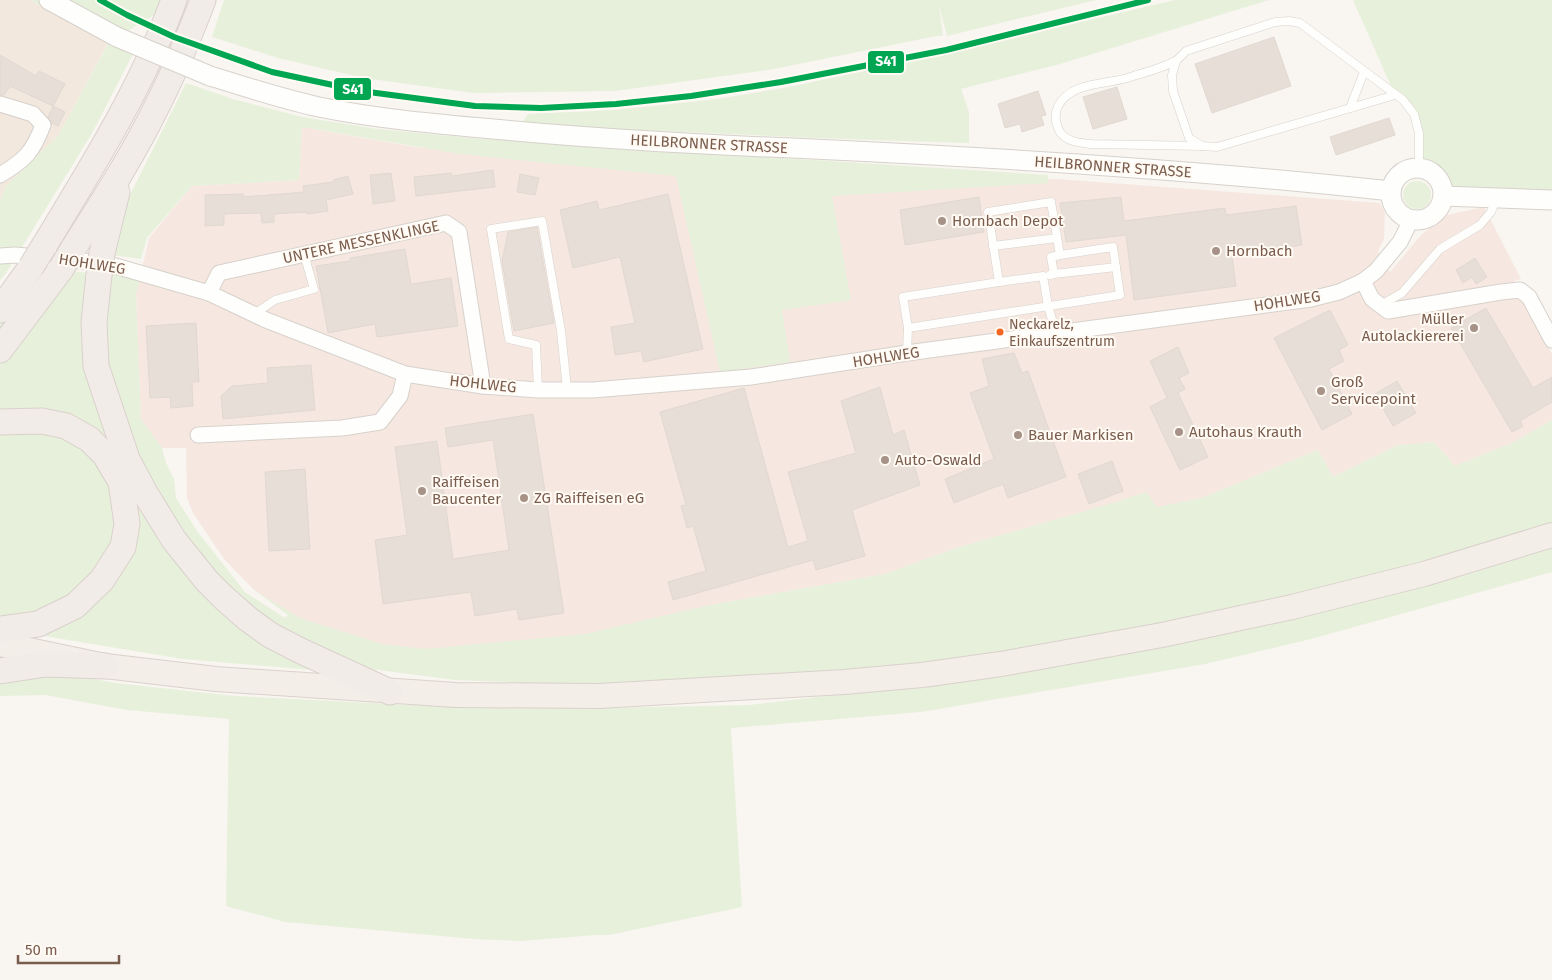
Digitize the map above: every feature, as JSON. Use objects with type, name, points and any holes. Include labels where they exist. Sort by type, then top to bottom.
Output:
[{"type":"highway","points":[[0,310],[44,246],[101,152],[142,72],[174,0]]},
{"type":"highway","points":[[0,350],[67,259],[122,170],[156,109],[183,52],[203,0]]},
{"type":"highway","points":[[122,170],[100,264],[94,322],[96,366],[127,459],[174,540],[207,581],[223,597],[248,619],[270,634],[301,651],[390,692]]},
{"type":"highway","points":[[0,422],[42,421],[66,426],[88,439],[105,455],[122,482],[127,524],[123,547],[102,580],[75,606],[38,624],[0,629]]},
{"type":"highway","points":[[0,671],[46,664],[105,666]]},
{"type":"main road","points":[[0,644],[105,666],[216,679],[456,695],[599,696],[844,682],[922,675],[1046,657],[1171,633],[1292,607],[1424,574],[1544,538]]},
{"type":"street","name":"HEILBRONNER STRASSE","points":[[49,0],[117,37],[210,76],[272,96],[320,107],[396,120],[613,140],[968,156],[1227,175],[1391,191]]},
{"type":"street","points":[[0,104],[33,114],[43,125],[35,146],[17,164],[0,174]]},
{"type":"street","points":[[1419,168],[1434,175],[1442,188],[1443,196],[1436,212],[1429,218],[1411,220],[1398,212],[1391,198],[1391,191],[1393,183],[1404,172],[1419,168]]},
{"type":"street","points":[[1443,196],[1552,200]]},
{"type":"street","name":"HOHLWEG","points":[[0,256],[15,255],[105,263],[209,293],[254,314],[405,374],[483,386],[538,390],[593,390],[752,377],[908,353],[1311,299],[1339,292],[1363,281],[1376,271],[1400,242],[1411,220]]},
{"type":"street","name":"UNTERE MESSENKLINGE","points":[[209,293],[220,273],[446,223],[459,232],[483,386]]},
{"type":"street","points":[[1363,281],[1372,299],[1388,311],[1520,290],[1529,297],[1552,340]]},
{"type":"street","points":[[198,435],[342,428],[380,422],[400,396],[405,374]]},
{"type":"lane","points":[[1395,95],[1217,147],[1074,142],[1062,134],[1056,122],[1056,112],[1063,98],[1079,89],[1101,82],[1125,78],[1176,61],[1186,51],[1275,22],[1289,21],[1300,23],[1403,100],[1414,114],[1419,133],[1419,168]]},
{"type":"lane","points":[[1176,61],[1172,75],[1173,91],[1190,138],[1202,146]]},
{"type":"lane","points":[[1350,108],[1364,72]]},
{"type":"lane","points":[[1381,305],[1402,292],[1440,249],[1480,225],[1491,212],[1497,198]]},
{"type":"lane","points":[[999,282],[988,212],[1051,202],[1060,256]]},
{"type":"lane","points":[[538,390],[536,345],[508,339],[491,229],[542,221],[561,331],[567,390]]},
{"type":"lane","points":[[993,246],[1057,238]]},
{"type":"lane","points":[[908,328],[1120,295],[1113,247],[1051,257],[1054,274]]},
{"type":"lane","points":[[254,314],[275,300],[314,289],[304,254]]},
{"type":"lane","points":[[908,353],[908,328],[903,297],[1054,274],[1116,267]]},
{"type":"lane","points":[[1044,276],[1048,306],[1056,333]]},
{"type":"shaded area","points":[[0,0],[30,0],[108,43],[58,136],[6,186],[0,201]]},
{"type":"shaded area","points":[[302,127],[415,147],[941,182],[1057,179],[1380,203],[1385,213],[1384,239],[1378,251],[1390,272],[1422,234],[1447,215],[1484,207],[1521,279],[1514,281],[1552,354],[1552,420],[1512,443],[1455,466],[1434,442],[1398,445],[1333,477],[1318,450],[1202,498],[1157,507],[1146,492],[959,547],[885,574],[710,605],[585,635],[394,654],[320,634],[253,589],[224,559],[193,513],[187,498],[186,448],[162,448],[141,420],[136,294],[149,238],[192,186],[299,180]]},
{"type":"green space","points":[[30,0],[163,0],[159,12],[108,43],[133,54],[91,135],[0,280],[0,201],[6,186],[58,136],[108,44]]},
{"type":"green space","points":[[224,0],[1096,0],[947,36],[939,6],[943,36],[774,69],[615,91],[473,93],[364,78],[278,58],[212,37]]},
{"type":"green space","points":[[1175,0],[1269,0],[1060,64],[961,89],[969,112],[969,143],[521,125],[528,114],[615,110],[717,99],[789,87],[958,51]]},
{"type":"green space","points":[[1353,0],[1552,0],[1552,194],[1442,188],[1434,175],[1419,168],[1414,114],[1395,95]]},
{"type":"green space","points":[[186,83],[233,99],[302,117],[377,129],[472,138],[1048,175],[1048,183],[832,196],[851,300],[782,310],[790,362],[720,372],[676,176],[460,154],[302,127],[299,180],[192,186],[147,238],[141,259],[112,255],[121,213]]},
{"type":"green space","points":[[1417,181],[1427,185],[1431,195],[1427,205],[1417,209],[1407,205],[1403,195],[1407,185]]},
{"type":"green space","points":[[73,271],[99,275],[107,271],[141,273],[136,294],[141,419],[162,448],[166,463],[174,479],[176,498],[197,531],[245,592],[285,618],[288,615],[253,589],[300,618],[382,644],[425,649],[585,634],[710,605],[885,574],[959,547],[1146,492],[1157,507],[1202,498],[1318,450],[1333,477],[1398,445],[1434,442],[1455,466],[1512,443],[1552,420],[1552,524],[1277,601],[1167,624],[967,657],[858,671],[600,686],[455,680],[356,667],[325,655],[186,570],[323,671],[183,659],[26,633],[67,620],[127,524],[75,606],[0,623],[0,302],[47,308]]},
{"type":"green space","points":[[1552,548],[1552,572],[1311,639],[1205,664],[921,712],[731,728],[742,907],[609,935],[520,941],[475,939],[285,922],[226,906],[229,719],[127,710],[45,695],[0,696],[0,676],[79,676],[115,683],[235,696],[470,708],[749,705],[939,683],[1115,656],[1296,617],[1463,576]]},
{"type":"building","points":[[1274,37],[1291,86],[1212,113],[1195,64]]},
{"type":"building","points":[[0,55],[36,76],[39,71],[65,84],[53,106],[10,86],[4,95],[0,95]]},
{"type":"building","points":[[1117,87],[1127,119],[1093,129],[1083,97]]},
{"type":"building","points":[[1038,91],[1046,115],[1041,116],[1044,125],[1022,132],[1020,124],[1005,128],[998,104]]},
{"type":"building","points":[[53,106],[65,112],[58,126],[52,123],[48,117]]},
{"type":"building","points":[[1389,118],[1395,135],[1336,155],[1330,137]]},
{"type":"building","points":[[493,170],[495,187],[416,196],[414,177],[451,173],[452,176]]},
{"type":"building","points":[[391,173],[395,201],[373,204],[370,175]]},
{"type":"building","points":[[520,174],[539,178],[535,195],[517,192]]},
{"type":"building","points":[[348,176],[353,194],[326,200],[328,211],[307,214],[307,212],[274,214],[274,222],[262,223],[261,213],[224,214],[224,225],[205,226],[205,195],[243,194],[243,197],[304,192],[303,186],[333,182],[333,180]]},
{"type":"building","points":[[668,194],[703,349],[644,362],[641,351],[615,355],[611,327],[635,323],[620,257],[573,268],[560,210],[597,201],[599,210]]},
{"type":"building","name":"Hornbach Depot","points":[[979,197],[984,232],[905,245],[900,210]]},
{"type":"building","points":[[1121,197],[1124,221],[1225,208],[1226,215],[1296,206],[1302,245],[1232,256],[1236,286],[1134,300],[1126,235],[1066,242],[1060,203]]},
{"type":"building","points":[[537,227],[554,323],[514,331],[502,261],[508,232]]},
{"type":"building","points":[[405,249],[411,284],[451,278],[458,326],[377,337],[375,324],[328,333],[316,266]]},
{"type":"building","points":[[1475,258],[1487,277],[1476,284],[1472,277],[1463,283],[1456,270]]},
{"type":"building","points":[[1486,308],[1533,388],[1552,377],[1552,402],[1520,421],[1523,426],[1512,432],[1451,328]]},
{"type":"building","name":"Groß Servicepoint","points":[[1330,310],[1348,345],[1339,350],[1344,361],[1329,369],[1352,414],[1322,430],[1274,338]]},
{"type":"building","points":[[196,323],[199,382],[192,382],[193,406],[171,408],[170,397],[150,398],[146,326]]},
{"type":"building","name":"Autohaus Krauth","points":[[1178,347],[1189,373],[1179,378],[1185,389],[1178,393],[1208,457],[1180,470],[1150,407],[1167,398],[1150,361]]},
{"type":"building","name":"Bauer Markisen","points":[[1014,353],[1022,373],[1028,371],[1066,477],[1008,498],[1003,484],[954,503],[945,479],[994,459],[970,393],[989,386],[982,359]]},
{"type":"building","points":[[311,365],[315,410],[223,419],[221,396],[232,386],[268,383],[267,368]]},
{"type":"building","points":[[1397,381],[1416,413],[1393,426],[1375,394]]},
{"type":"building","points":[[880,387],[893,435],[904,430],[920,485],[852,510],[865,556],[816,570],[813,560],[673,600],[668,582],[706,571],[693,526],[687,528],[681,506],[686,505],[660,412],[744,388],[788,547],[808,541],[788,472],[856,453],[841,401]]},
{"type":"building","points":[[533,414],[564,613],[519,620],[517,609],[475,616],[471,592],[383,604],[375,540],[407,535],[395,447],[437,441],[453,559],[509,550],[493,440],[448,447],[445,428]]},
{"type":"building","points":[[1112,461],[1123,491],[1089,504],[1078,474]]},
{"type":"building","points":[[305,469],[310,549],[269,551],[265,472]]},
{"type":"transit line","name":"S41","points":[[100,0],[174,37],[272,72],[361,91],[475,106],[541,108],[616,104],[691,96],[781,82],[946,50],[1148,0]]},
{"type":"place","name":"Hornbach Depot","points":[[942,221]]},
{"type":"place","name":"Hornbach","points":[[1216,251]]},
{"type":"place","name":"Müller Autolackiererei","points":[[1474,328]]},
{"type":"place","name":"Neckarelz, Einkaufszentrum","points":[[1000,332]]},
{"type":"place","name":"Groß Servicepoint","points":[[1321,391]]},
{"type":"place","name":"Autohaus Krauth","points":[[1179,432]]},
{"type":"place","name":"Bauer Markisen","points":[[1018,435]]},
{"type":"place","name":"Auto-Oswald","points":[[885,460]]},
{"type":"place","name":"Raiffeisen Baucenter","points":[[422,491]]},
{"type":"place","name":"ZG Raiffeisen eG","points":[[524,498]]}]
